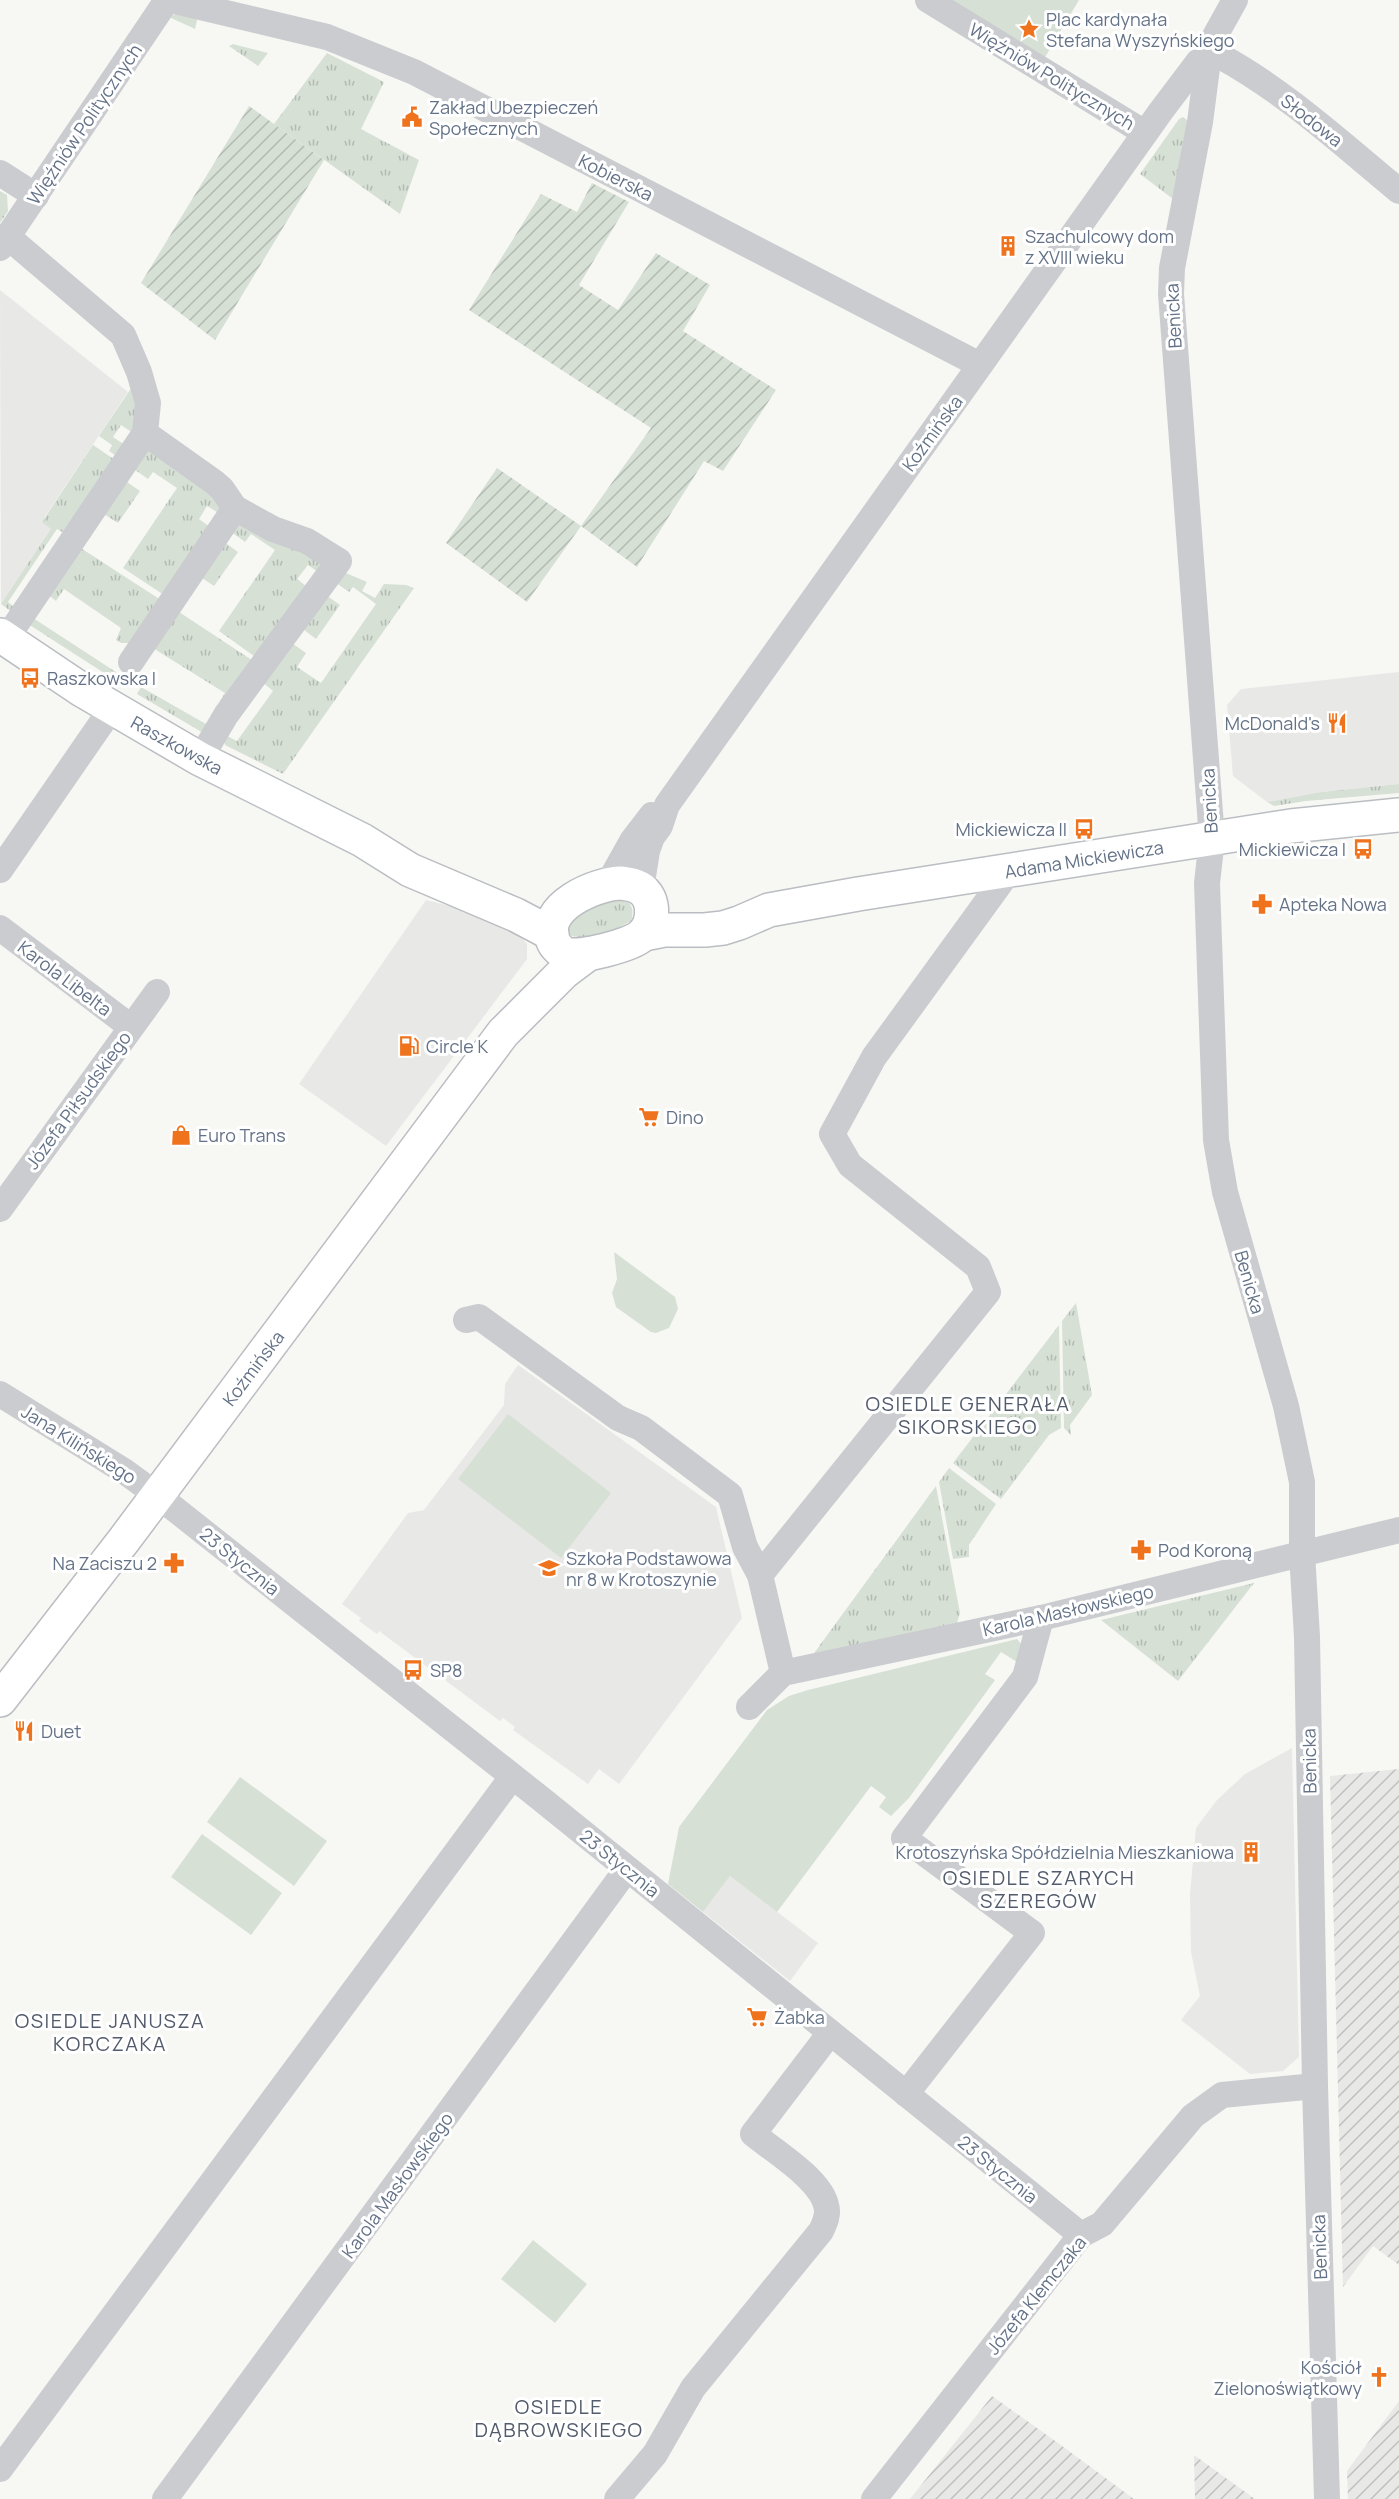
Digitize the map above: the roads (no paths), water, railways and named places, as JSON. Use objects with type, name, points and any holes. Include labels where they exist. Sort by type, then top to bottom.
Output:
[{"type":"main road","name":"Raszkowska","points":[[3,637],[112,708],[200,759],[362,840],[411,870],[516,915],[553,938]]},
{"type":"main road","name":"Adama Mickiewicza","points":[[644,934],[664,930],[723,928],[739,924],[769,910],[1291,826],[1399,815]]},
{"type":"main road","name":"Raszkowska","points":[[362,840],[408,849],[523,900],[544,905],[566,905]]},
{"type":"main road","points":[[608,884],[629,884],[646,895],[652,919],[644,934],[635,941],[588,954],[566,955],[553,938],[554,922],[566,905],[582,893],[608,884]]},
{"type":"main road","name":"Adama Mickiewicza","points":[[646,895],[662,907],[686,911],[732,906],[769,910]]},
{"type":"main road","name":"Koźmińska","points":[[503,1033],[515,1007],[544,965],[553,938]]},
{"type":"main road","name":"Koźmińska","points":[[0,1700],[158,1495],[503,1033],[564,972],[588,954]]},
{"type":"street","name":"Więźniów Politycznych","points":[[4,242],[169,0]]},
{"type":"street","name":"Kobierska","points":[[169,0],[327,37],[414,72],[980,365]]},
{"type":"street","name":"Więźniów Politycznych","points":[[928,0],[1145,133]]},
{"type":"street","name":"Koźmińska","points":[[646,895],[647,851],[652,837],[660,826],[667,805],[1145,133],[1209,58],[1235,0]]},
{"type":"street","name":"Słodowa","points":[[1209,58],[1250,72],[1399,191]]},
{"type":"street","name":"Benicka","points":[[1209,58],[1200,122],[1172,268],[1171,294],[1212,839],[1207,883],[1216,1140],[1225,1192],[1286,1406],[1302,1482],[1315,2086],[1327,2499]]},
{"type":"street","points":[[0,173],[36,196]]},
{"type":"street","points":[[3,637],[145,433],[148,403],[139,372],[123,335],[4,242]]},
{"type":"street","points":[[145,433],[222,489],[235,508],[273,529],[308,541],[339,561],[226,715],[200,759]]},
{"type":"street","points":[[131,662],[235,508]]},
{"type":"street","points":[[0,870],[112,708]]},
{"type":"street","name":"Koźmińska","points":[[608,884],[648,818],[667,805]]},
{"type":"street","points":[[760,1575],[988,1292],[978,1267],[850,1165],[831,1134],[874,1057],[1010,870]]},
{"type":"street","name":"Karola Libelta","points":[[0,928],[131,1027]]},
{"type":"street","name":"Józefa Piłsudskiego","points":[[0,1209],[157,992]]},
{"type":"street","points":[[466,1320],[479,1317],[618,1418],[641,1428],[730,1495],[745,1547],[760,1575],[783,1673],[749,1707]]},
{"type":"street","name":"Jana Kilińskiego","points":[[0,1394],[124,1471],[158,1495]]},
{"type":"street","name":"23 Stycznia","points":[[158,1495],[1081,2235]]},
{"type":"street","name":"Karola Masłowskiego","points":[[783,1673],[1041,1618],[1399,1530]]},
{"type":"street","points":[[906,2094],[1032,1933],[904,1838],[1025,1677],[1041,1618]]},
{"type":"street","points":[[1,2469],[512,1777]]},
{"type":"street","name":"Karola Masłowskiego","points":[[165,2499],[627,1869]]},
{"type":"street","points":[[617,2499],[655,2454],[693,2388],[821,2231],[826,2220],[826,2205],[819,2190],[753,2134],[830,2032]]},
{"type":"street","name":"Józefa Klemczaka","points":[[874,2499],[1081,2235],[1102,2224],[1193,2116],[1222,2095],[1315,2086]]},
{"type":"place","name":"Plac kardynała Stefana Wyszyńskiego","points":[[1029,29]]},
{"type":"place","name":"Zakład Ubezpieczeń Społecznych","points":[[412,117]]},
{"type":"place","name":"Szachulcowy dom z XVIII wieku","points":[[1008,246]]},
{"type":"place","name":"Raszkowska I","points":[[30,678]]},
{"type":"place","name":"McDonald's","points":[[1337,723]]},
{"type":"place","name":"Mickiewicza II","points":[[1084,829]]},
{"type":"place","name":"Mickiewicza I","points":[[1363,849]]},
{"type":"place","name":"Apteka Nowa","points":[[1262,904]]},
{"type":"place","name":"Circle K","points":[[409,1046]]},
{"type":"place","name":"Dino","points":[[649,1117]]},
{"type":"place","name":"Euro Trans","points":[[181,1135]]},
{"type":"place","name":"Pod Koroną","points":[[1141,1550]]},
{"type":"place","name":"Na Zaciszu 2","points":[[174,1563]]},
{"type":"place","name":"Szkoła Podstawowa nr 8 w Krotoszynie","points":[[549,1568]]},
{"type":"place","name":"SP8","points":[[413,1670]]},
{"type":"place","name":"Duet","points":[[24,1731]]},
{"type":"place","name":"Krotoszyńska Spółdzielnia Mieszkaniowa","points":[[1251,1852]]},
{"type":"place","name":"Żabka","points":[[757,2017]]},
{"type":"place","name":"Kościół Zielonoświątkowy","points":[[1379,2377]]},
{"type":"district","name":"OSIEDLE GENERAŁA SIKORSKIEGO","points":[[968,1414]]},
{"type":"district","name":"OSIEDLE SZARYCH SZEREGÓW","points":[[1039,1888]]},
{"type":"district","name":"OSIEDLE JANUSZA KORCZAKA","points":[[110,2032]]},
{"type":"district","name":"OSIEDLE DĄBROWSKIEGO","points":[[559,2418]]}]
